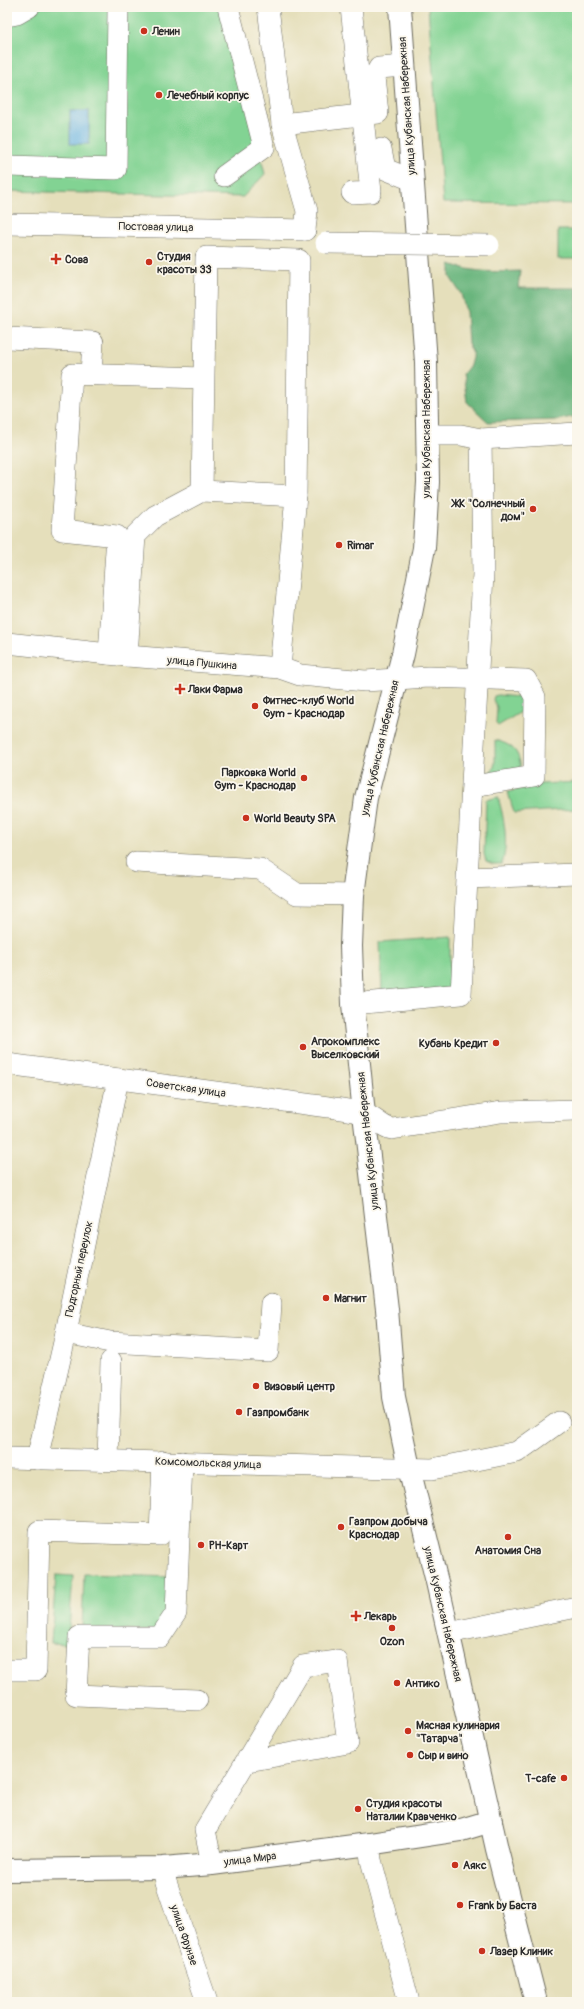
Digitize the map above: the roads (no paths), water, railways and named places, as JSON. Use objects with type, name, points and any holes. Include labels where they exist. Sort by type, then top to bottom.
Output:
[{"type":"main road","name":"улица Кубанская Набережная","points":[[400,7],[426,362],[428,482],[424,548],[397,678],[366,798],[353,895],[351,946],[353,1004],[364,1114],[387,1309],[394,1397],[409,1468],[491,1821],[536,2002]]},
{"type":"main road","name":"улица Мира","points":[[7,1870],[163,1868],[212,1864],[369,1844],[462,1830],[491,1821]]},
{"type":"street","points":[[7,16],[17,14],[29,7]]},
{"type":"street","points":[[7,166],[116,169],[118,7]]},
{"type":"street","points":[[224,176],[264,147],[228,7]]},
{"type":"street","points":[[268,7],[282,124],[306,211],[305,230],[326,243],[488,245]]},
{"type":"street","points":[[351,7],[371,192],[352,193]]},
{"type":"street","points":[[282,124],[363,116],[378,113],[374,77],[376,72],[379,68],[404,66]]},
{"type":"street","points":[[381,149],[385,169],[412,180]]},
{"type":"street","name":"Постовая улица","points":[[7,224],[305,230]]},
{"type":"street","points":[[202,491],[206,257],[299,260],[296,496],[280,668]]},
{"type":"street","points":[[7,338],[93,342],[91,374]]},
{"type":"street","points":[[118,655],[117,536],[62,530],[72,374],[203,378]]},
{"type":"street","points":[[428,435],[460,435],[481,439],[577,433]]},
{"type":"street","points":[[353,1004],[461,994],[474,786],[477,678],[483,574],[481,439]]},
{"type":"street","points":[[118,655],[134,536],[155,516],[202,491],[296,496]]},
{"type":"street","name":"улица Пушкина","points":[[7,643],[118,655],[280,668],[300,675],[365,681],[397,678],[477,678],[526,680],[535,697],[534,776],[474,786]]},
{"type":"street","points":[[136,862],[260,869],[296,894],[353,895]]},
{"type":"street","points":[[468,878],[577,874]]},
{"type":"street","name":"Советская улица","points":[[7,1064],[321,1106],[364,1114]]},
{"type":"street","name":"Подгорный переулок","points":[[37,1459],[66,1333],[118,1079]]},
{"type":"street","points":[[364,1114],[374,1118],[385,1128],[392,1129],[501,1112],[577,1110]]},
{"type":"street","points":[[66,1333],[110,1342],[268,1351],[271,1303]]},
{"type":"street","points":[[108,1460],[111,1361]]},
{"type":"street","name":"Комсомольская улица","points":[[7,1458],[432,1469],[517,1452],[559,1422]]},
{"type":"street","points":[[7,1670],[36,1670],[39,1531],[160,1535],[173,1462]]},
{"type":"street","points":[[173,1462],[176,1613],[160,1637],[79,1637],[76,1695],[197,1700]]},
{"type":"street","points":[[448,1633],[577,1607]]},
{"type":"street","points":[[212,1864],[205,1830],[248,1761],[303,1666],[337,1661],[348,1743],[248,1761]]},
{"type":"street","points":[[369,1844],[371,1860],[409,2002]]},
{"type":"street","name":"улица Фрунзе","points":[[163,1868],[166,1882],[207,2002]]},
{"type":"water","points":[[70,111],[89,111],[89,144],[70,144]]},
{"type":"place","name":"Ленин","points":[[144,31]]},
{"type":"place","name":"Лечебный корпус","points":[[159,95]]},
{"type":"place","name":"Сова","points":[[56,259]]},
{"type":"place","name":"Студия красоты 33","points":[[149,262]]},
{"type":"place","name":"ЖК \"Солнечный дом\"","points":[[533,509]]},
{"type":"place","name":"Rimar","points":[[339,545]]},
{"type":"place","name":"Лаки Фарма","points":[[180,689]]},
{"type":"place","name":"Фитнес-клуб World Gym - Краснодар","points":[[255,706]]},
{"type":"place","name":"Парковка World Gym - Краснодар","points":[[304,778]]},
{"type":"place","name":"World Beauty SPA","points":[[246,818]]},
{"type":"place","name":"Кубань Кредит","points":[[496,1043]]},
{"type":"place","name":"Агрокомплекс Выселковский","points":[[303,1047]]},
{"type":"place","name":"Магнит","points":[[326,1298]]},
{"type":"place","name":"Визовый центр","points":[[256,1386]]},
{"type":"place","name":"Газпромбанк","points":[[239,1412]]},
{"type":"place","name":"Газпром добыча Краснодар","points":[[341,1527]]},
{"type":"place","name":"Анатомия Сна","points":[[508,1537]]},
{"type":"place","name":"РН-Карт","points":[[201,1545]]},
{"type":"place","name":"Лекарь","points":[[356,1616]]},
{"type":"place","name":"Ozon","points":[[392,1628]]},
{"type":"place","name":"Антико","points":[[397,1683]]},
{"type":"place","name":"Мясная кулинария \"Татарча\"","points":[[408,1731]]},
{"type":"place","name":"Сыр и вино","points":[[410,1755]]},
{"type":"place","name":"T-cafe","points":[[564,1778]]},
{"type":"place","name":"Студия красоты Наталии Кравченко","points":[[358,1809]]},
{"type":"place","name":"Аякс","points":[[455,1865]]},
{"type":"place","name":"Frank by Баста","points":[[460,1905]]},
{"type":"place","name":"Лазер Клиник","points":[[482,1951]]}]
